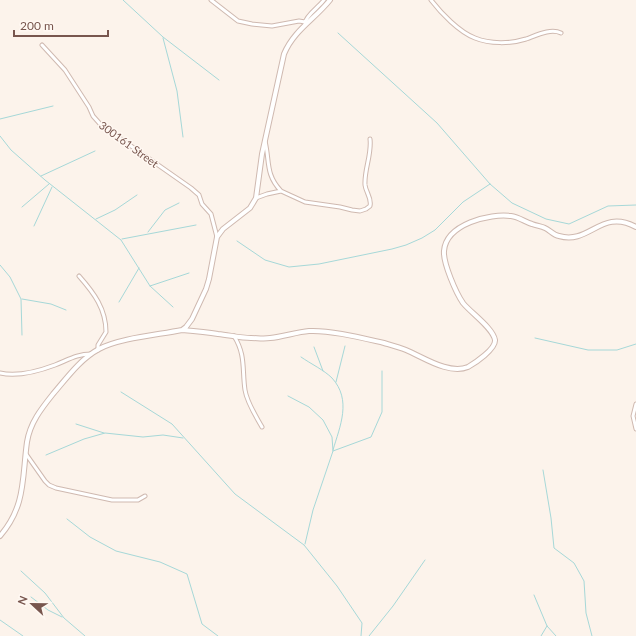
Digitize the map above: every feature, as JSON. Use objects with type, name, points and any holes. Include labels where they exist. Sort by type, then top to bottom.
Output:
[{"type":"street","points":[[211,0],[238,21],[272,26],[299,21],[305,23]]},
{"type":"street","points":[[305,23],[307,17],[319,7],[324,0]]},
{"type":"street","points":[[182,330],[192,319],[206,289],[217,237],[223,229],[250,208],[256,198],[265,141],[287,46],[305,23],[330,0]]},
{"type":"street","points":[[431,0],[445,16],[474,38],[491,42],[508,43],[544,33],[557,31],[562,33]]},
{"type":"street","name":"300161 Street","points":[[42,44],[65,70],[89,107],[93,116],[101,125],[191,188],[199,196],[202,204],[212,214],[217,237]]},
{"type":"street","points":[[265,141],[270,172],[273,180],[281,191],[296,199],[310,203],[360,211],[370,206],[371,202],[365,186],[365,178],[371,147],[370,139]]},
{"type":"street","points":[[256,198],[281,191]]},
{"type":"street","points":[[0,536],[12,521],[20,504],[24,484],[26,454],[31,425],[38,414],[78,366],[98,350],[118,342],[182,330],[248,338],[271,338],[310,331],[330,333],[397,347],[437,365],[463,368],[469,366],[493,348],[495,338],[464,304],[459,296],[448,268],[444,249],[449,238],[455,231],[475,220],[509,216],[516,217],[543,227],[554,234],[565,237],[577,237],[606,222],[621,221],[636,227]]},
{"type":"street","points":[[79,276],[93,294],[103,312],[106,332],[98,345],[98,350]]},
{"type":"street","points":[[234,336],[238,342],[242,354],[246,396],[262,427]]},
{"type":"street","points":[[0,373],[12,374],[41,370],[76,355],[93,354]]},
{"type":"street","points":[[636,404],[633,416],[636,428]]},
{"type":"street","points":[[26,454],[45,481],[49,485],[56,488],[112,500],[138,500],[145,496]]},
{"type":"waterway","points":[[123,0],[163,37],[219,80]]},
{"type":"waterway","points":[[338,33],[437,123],[490,184],[512,203],[546,219],[569,224],[608,206],[636,205]]},
{"type":"waterway","points":[[163,38],[177,91],[183,137]]},
{"type":"waterway","points":[[0,119],[53,106]]},
{"type":"waterway","points":[[0,136],[11,150],[45,180],[121,240],[150,286],[173,307]]},
{"type":"waterway","points":[[41,176],[95,151]]},
{"type":"waterway","points":[[22,207],[49,184]]},
{"type":"waterway","points":[[237,241],[265,260],[289,267],[319,264],[392,249],[422,238],[435,230],[463,202],[490,184]]},
{"type":"waterway","points":[[34,226],[52,187]]},
{"type":"waterway","points":[[96,219],[115,210],[137,195]]},
{"type":"waterway","points":[[148,232],[165,210],[179,203]]},
{"type":"waterway","points":[[122,239],[196,225]]},
{"type":"waterway","points":[[0,265],[10,277],[21,299],[22,335]]},
{"type":"waterway","points":[[119,302],[139,268]]},
{"type":"waterway","points":[[150,286],[189,273]]},
{"type":"waterway","points":[[22,299],[51,304],[66,310]]},
{"type":"waterway","points":[[535,338],[588,350],[617,350],[636,344]]},
{"type":"waterway","points":[[336,382],[345,346]]},
{"type":"waterway","points":[[314,347],[323,371]]},
{"type":"waterway","points":[[301,357],[329,375],[338,386],[342,395],[343,413],[333,450]]},
{"type":"waterway","points":[[333,451],[371,437],[382,412],[382,371]]},
{"type":"waterway","points":[[121,392],[172,424],[235,494],[304,545],[337,586],[362,623],[361,636]]},
{"type":"waterway","points":[[288,396],[309,407],[323,420],[332,437],[333,451],[313,510],[305,544]]},
{"type":"waterway","points":[[76,424],[104,433]]},
{"type":"waterway","points":[[46,455],[84,439],[105,433],[143,437],[163,435],[183,438]]},
{"type":"waterway","points":[[543,470],[551,518],[554,548],[574,563],[584,581],[586,613],[592,636]]},
{"type":"waterway","points":[[67,519],[90,537],[116,551],[160,562],[187,574],[202,624],[218,636]]},
{"type":"waterway","points":[[369,636],[393,606],[425,560]]},
{"type":"waterway","points":[[21,571],[45,593],[64,618],[85,636]]},
{"type":"waterway","points":[[534,595],[547,626],[556,636]]},
{"type":"waterway","points":[[31,597],[48,610],[62,617]]},
{"type":"waterway","points":[[0,620],[23,636]]},
{"type":"waterway","points":[[541,636],[547,626]]}]
